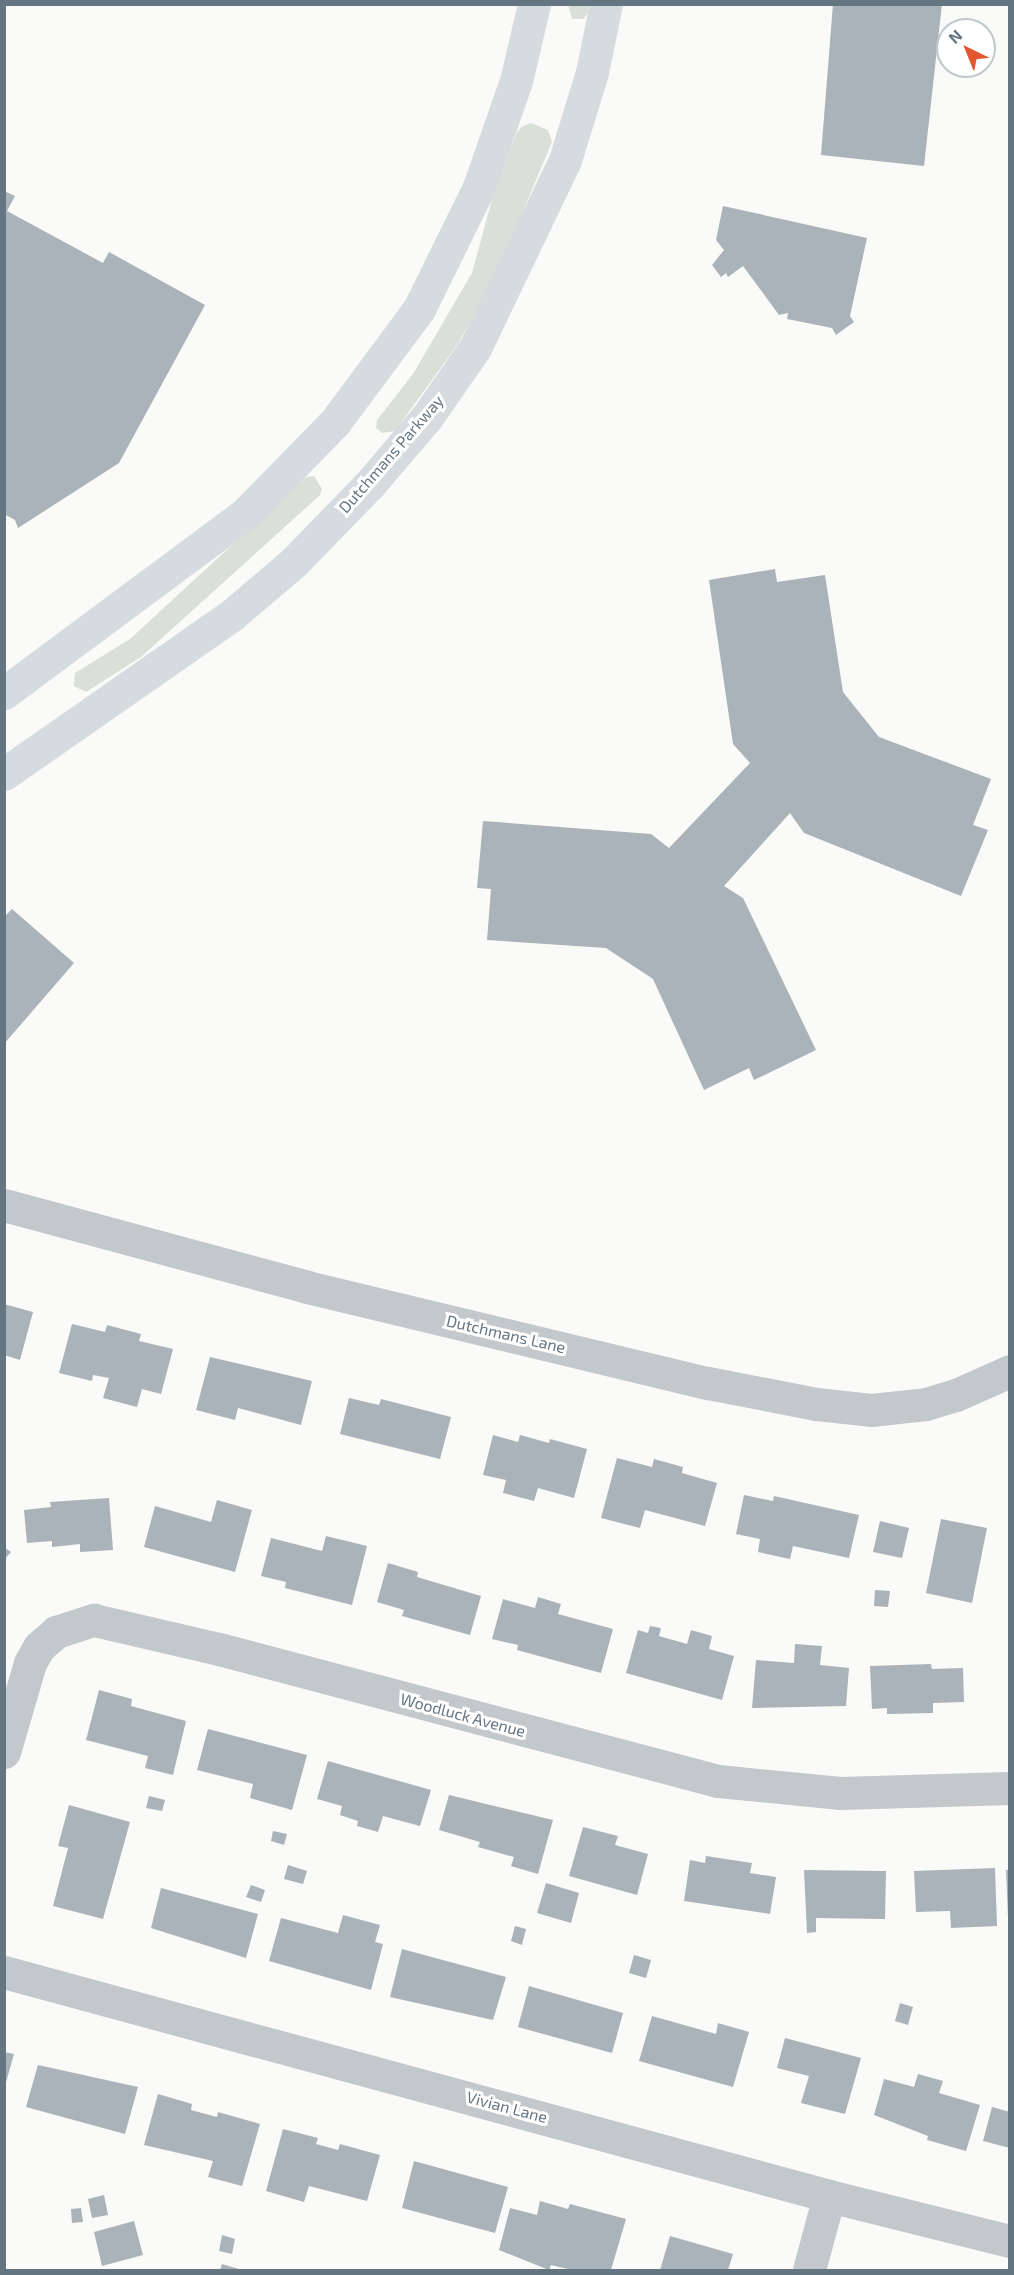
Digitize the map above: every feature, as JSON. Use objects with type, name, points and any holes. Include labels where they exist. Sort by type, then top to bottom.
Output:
[{"type":"main road","points":[[4,693],[244,515],[335,422],[419,309],[479,187],[516,81],[534,4]]},
{"type":"main road","name":"Dutchmans Parkway","points":[[4,774],[233,614],[310,545],[428,417],[475,348],[565,160],[592,72],[606,4]]},
{"type":"street","name":"Dutchmans Lane","points":[[4,1205],[307,1287],[708,1383],[816,1404],[871,1410],[926,1404],[956,1395],[1010,1371]]},
{"type":"street","name":"Woodluck Avenue","points":[[4,1752],[30,1663],[39,1647],[56,1632],[94,1620],[219,1649],[718,1781],[840,1793],[1010,1788]]},
{"type":"street","name":"Vivian Lane","points":[[4,1972],[829,2196],[1010,2241]]},
{"type":"street","points":[[809,2271],[829,2196]]},
{"type":"shaded area","points":[[568,5],[589,5],[588,13],[583,19],[572,19]]},
{"type":"shaded area","points":[[531,123],[548,130],[552,142],[500,266],[458,344],[395,431],[382,433],[376,428],[377,420],[413,374],[472,273],[493,196],[516,134],[521,127]]},
{"type":"shaded area","points":[[314,476],[322,489],[320,495],[141,657],[86,692],[74,686],[75,673],[130,639],[306,477]]},
{"type":"building","points":[[833,4],[942,4],[940,18],[936,18],[936,58],[924,166],[821,155]]},
{"type":"building","points":[[4,191],[15,196],[7,211],[103,263],[109,252],[205,305],[119,463],[18,528],[15,520],[4,514]]},
{"type":"building","points":[[723,206],[867,238],[850,316],[854,322],[836,335],[832,328],[787,319],[788,313],[779,315],[743,266],[728,277],[726,273],[721,277],[712,265],[724,250],[716,240]]},
{"type":"building","points":[[775,569],[777,582],[825,575],[843,692],[879,737],[991,779],[973,825],[988,830],[961,896],[804,833],[790,813],[724,886],[743,898],[816,1050],[754,1080],[749,1068],[704,1090],[653,979],[606,948],[487,940],[491,889],[477,888],[483,821],[651,834],[669,848],[750,763],[733,744],[709,580]]},
{"type":"building","points":[[12,909],[74,963],[4,1044],[4,917]]},
{"type":"building","points":[[4,1304],[33,1312],[20,1360],[4,1355]]},
{"type":"building","points":[[72,1324],[105,1332],[107,1325],[141,1334],[139,1341],[173,1349],[161,1394],[142,1389],[137,1407],[103,1398],[109,1378],[93,1375],[92,1381],[59,1373]]},
{"type":"building","points":[[210,1357],[312,1381],[301,1425],[238,1408],[235,1420],[196,1410]]},
{"type":"building","points":[[349,1398],[379,1405],[381,1399],[451,1417],[440,1459],[340,1434]]},
{"type":"building","points":[[493,1435],[518,1442],[520,1435],[549,1443],[550,1439],[587,1449],[574,1498],[538,1488],[534,1501],[503,1493],[506,1480],[483,1475]]},
{"type":"building","points":[[617,1458],[652,1467],[654,1459],[683,1467],[682,1473],[717,1483],[705,1526],[645,1510],[640,1528],[601,1518]]},
{"type":"building","points":[[744,1495],[773,1501],[774,1496],[859,1515],[849,1558],[793,1546],[790,1559],[758,1552],[760,1539],[736,1534]]},
{"type":"building","points":[[109,1498],[113,1550],[80,1552],[80,1544],[52,1547],[52,1541],[27,1543],[24,1510],[51,1507],[50,1502]]},
{"type":"building","points":[[217,1500],[252,1510],[235,1572],[144,1547],[155,1506],[211,1522]]},
{"type":"building","points":[[941,1519],[987,1528],[972,1603],[926,1593]]},
{"type":"building","points":[[880,1521],[909,1528],[902,1558],[873,1552]]},
{"type":"building","points":[[326,1536],[367,1546],[352,1605],[285,1588],[286,1582],[261,1576],[271,1538],[322,1551]]},
{"type":"building","points":[[4,1547],[11,1552],[4,1560]]},
{"type":"building","points":[[388,1563],[418,1572],[417,1577],[481,1596],[470,1635],[402,1616],[404,1610],[377,1602]]},
{"type":"building","points":[[875,1590],[890,1591],[888,1607],[874,1606]]},
{"type":"building","points":[[538,1597],[561,1604],[558,1614],[613,1629],[601,1673],[517,1650],[518,1645],[492,1639],[503,1599],[535,1608]]},
{"type":"building","points":[[650,1626],[661,1628],[659,1636],[687,1644],[691,1630],[712,1636],[709,1649],[734,1656],[722,1700],[626,1673],[638,1630],[648,1633]]},
{"type":"building","points":[[795,1644],[822,1646],[820,1665],[849,1668],[846,1706],[752,1708],[756,1660],[794,1663]]},
{"type":"building","points":[[931,1664],[932,1669],[963,1668],[964,1702],[933,1703],[933,1713],[887,1714],[887,1708],[872,1709],[870,1666]]},
{"type":"building","points":[[99,1690],[132,1699],[131,1706],[186,1721],[173,1775],[145,1768],[148,1756],[86,1740]]},
{"type":"building","points":[[208,1729],[307,1755],[292,1810],[250,1798],[253,1784],[197,1770]]},
{"type":"building","points":[[328,1761],[431,1790],[420,1826],[383,1816],[378,1832],[357,1826],[358,1821],[340,1815],[342,1806],[317,1799]]},
{"type":"building","points":[[449,1795],[553,1820],[538,1874],[511,1866],[514,1857],[478,1847],[480,1842],[439,1830]]},
{"type":"building","points":[[149,1796],[165,1800],[162,1811],[146,1808]]},
{"type":"building","points":[[69,1805],[130,1822],[103,1919],[53,1906],[68,1848],[58,1846]]},
{"type":"building","points":[[583,1827],[618,1836],[615,1845],[648,1854],[637,1895],[569,1876]]},
{"type":"building","points":[[273,1831],[287,1834],[284,1845],[271,1841]]},
{"type":"building","points":[[706,1856],[752,1863],[750,1873],[776,1877],[770,1914],[684,1901],[690,1860],[705,1863]]},
{"type":"building","points":[[288,1865],[307,1871],[303,1884],[284,1879]]},
{"type":"building","points":[[995,1868],[997,1926],[951,1928],[950,1911],[916,1912],[914,1871]]},
{"type":"building","points":[[804,1870],[886,1871],[885,1919],[816,1918],[816,1932],[807,1933]]},
{"type":"building","points":[[1006,1870],[1010,1870],[1010,1917],[1008,1917]]},
{"type":"building","points":[[546,1883],[579,1893],[571,1923],[537,1913]]},
{"type":"building","points":[[251,1885],[265,1890],[261,1902],[246,1897]]},
{"type":"building","points":[[161,1888],[258,1914],[246,1958],[151,1928]]},
{"type":"building","points":[[343,1915],[380,1925],[375,1942],[383,1944],[371,1990],[269,1961],[281,1918],[338,1933]]},
{"type":"building","points":[[515,1926],[526,1929],[522,1945],[511,1941]]},
{"type":"building","points":[[402,1949],[506,1977],[493,2020],[390,1997]]},
{"type":"building","points":[[634,1955],[651,1960],[646,1978],[629,1973]]},
{"type":"building","points":[[529,1986],[623,2013],[612,2053],[518,2027]]},
{"type":"building","points":[[900,2003],[913,2007],[908,2025],[895,2021]]},
{"type":"building","points":[[652,2016],[716,2034],[718,2023],[749,2032],[733,2087],[639,2061]]},
{"type":"building","points":[[785,2038],[861,2058],[845,2114],[801,2103],[809,2076],[777,2068]]},
{"type":"building","points":[[4,2052],[14,2054],[5,2086],[4,2086]]},
{"type":"building","points":[[38,2065],[138,2087],[125,2134],[26,2107]]},
{"type":"building","points":[[918,2074],[943,2081],[939,2093],[980,2105],[966,2151],[927,2140],[928,2136],[874,2115],[884,2079],[914,2087]]},
{"type":"building","points":[[158,2094],[192,2104],[191,2110],[217,2117],[218,2112],[260,2124],[242,2186],[208,2177],[213,2161],[144,2145]]},
{"type":"building","points":[[992,2107],[1010,2112],[1010,2148],[983,2141]]},
{"type":"building","points":[[283,2129],[318,2138],[316,2144],[338,2150],[340,2144],[380,2155],[367,2201],[309,2186],[304,2202],[266,2191]]},
{"type":"building","points":[[414,2161],[508,2187],[495,2233],[402,2208]]},
{"type":"building","points":[[104,2195],[108,2215],[92,2218],[88,2199]]},
{"type":"building","points":[[540,2201],[568,2209],[570,2204],[626,2219],[611,2270],[572,2270],[551,2265],[549,2270],[499,2250],[510,2208],[537,2215]]},
{"type":"building","points":[[81,2208],[83,2222],[72,2223],[71,2209]]},
{"type":"building","points":[[134,2221],[143,2255],[102,2266],[94,2232]]},
{"type":"building","points":[[222,2235],[235,2239],[232,2254],[219,2251]]},
{"type":"building","points":[[670,2236],[733,2254],[728,2270],[660,2270]]},
{"type":"building","points":[[222,2264],[242,2270],[220,2270]]}]
